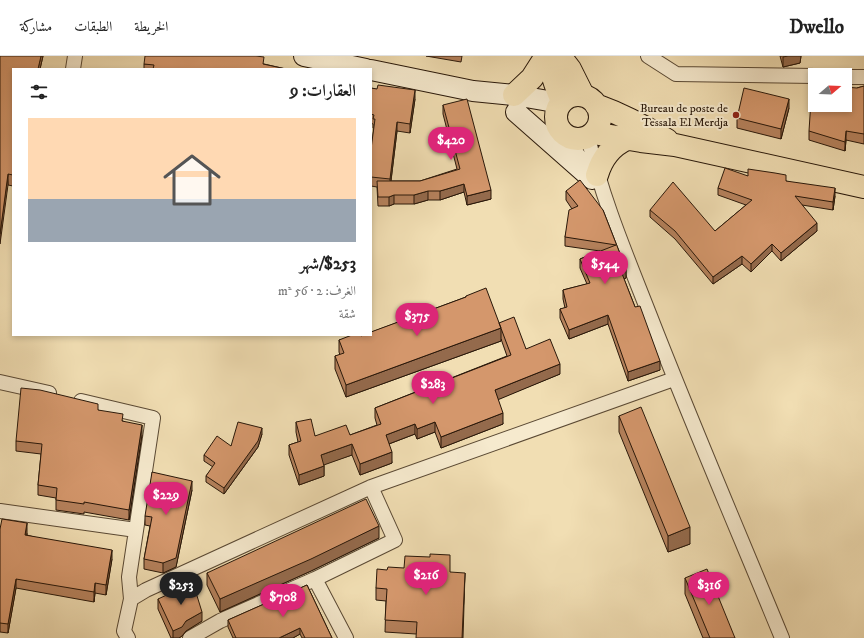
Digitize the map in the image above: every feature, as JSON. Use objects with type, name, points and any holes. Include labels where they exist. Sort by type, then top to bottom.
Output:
[{"type":"main road","points":[[515,104],[546,56]]},
{"type":"main road","points":[[550,56],[556,88],[561,102]]},
{"type":"main road","points":[[372,70],[473,91],[515,104],[577,134],[598,126],[600,119],[599,112],[589,100],[560,56]]},
{"type":"main road","points":[[309,60],[360,68]]},
{"type":"main road","points":[[675,145],[648,129],[589,100],[575,95],[568,97],[561,102],[557,110],[556,124],[577,134],[675,145],[864,187]]},
{"type":"main road","points":[[515,104],[561,102]]},
{"type":"main road","points":[[515,104],[594,177],[607,153],[616,145],[627,139]]},
{"type":"street","points":[[72,68],[75,56]]},
{"type":"street","points":[[648,56],[676,74],[808,76]]},
{"type":"street","points":[[852,77],[864,77]]},
{"type":"street","points":[[577,134],[594,177]]},
{"type":"street","points":[[577,134],[603,196],[674,378],[782,638]]},
{"type":"street","points":[[131,599],[146,590],[371,487],[674,378]]},
{"type":"street","points":[[0,382],[153,418],[129,578],[131,599],[124,631],[128,638]]},
{"type":"street","points":[[190,638],[220,621],[315,579],[395,540],[371,487]]},
{"type":"street","points":[[0,511],[136,530]]},
{"type":"street","points":[[315,579],[346,638]]},
{"type":"building","points":[[0,56],[41,56],[38,68],[12,68],[12,175],[8,174],[0,234]]},
{"type":"building","points":[[145,56],[256,56],[264,57],[263,64],[281,68],[153,68],[154,65],[144,64]]},
{"type":"building","points":[[378,85],[415,90],[410,124],[397,122],[390,179],[372,177],[372,142],[375,119],[373,119],[374,115],[372,114],[372,88],[377,89]]},
{"type":"building","points":[[864,86],[864,134],[846,131],[845,142],[809,131],[810,112],[852,112],[852,88]]},
{"type":"building","points":[[744,88],[789,99],[781,129],[737,118]]},
{"type":"building","points":[[467,99],[491,190],[467,196],[464,184],[440,191],[428,191],[414,195],[378,197],[377,181],[420,181],[460,169],[443,105]]},
{"type":"building","points":[[725,168],[748,176],[748,169],[786,175],[786,181],[835,188],[833,202],[795,196],[817,223],[781,253],[772,244],[751,264],[742,256],[713,277],[675,231],[650,210],[673,182],[715,231],[752,200],[718,188]]},
{"type":"building","points":[[580,180],[603,210],[626,269],[621,271],[635,307],[640,306],[660,361],[628,372],[608,315],[569,330],[560,309],[567,307],[563,290],[590,283],[580,259],[616,245],[565,237],[569,210],[578,206],[566,191]]},
{"type":"building","points":[[486,288],[501,328],[346,385],[335,356],[344,353],[339,340],[349,336],[372,336],[372,332]]},
{"type":"building","points":[[514,317],[526,349],[550,339],[560,364],[495,390],[503,413],[441,437],[435,422],[417,429],[415,424],[386,435],[392,452],[360,464],[352,444],[321,455],[324,466],[299,475],[289,445],[301,441],[296,422],[311,419],[315,436],[346,425],[350,435],[381,424],[375,408],[511,355],[499,323]]},
{"type":"building","points":[[21,388],[40,390],[98,404],[98,410],[123,414],[122,421],[142,425],[129,510],[84,502],[84,504],[56,500],[57,488],[38,485],[42,444],[16,441]]},
{"type":"building","points":[[641,407],[690,527],[668,536],[619,416]]},
{"type":"building","points":[[238,422],[262,428],[258,441],[224,488],[206,476],[215,463],[204,455],[217,436],[231,446]]},
{"type":"building","points":[[152,472],[192,481],[176,558],[163,563],[144,559],[152,517],[145,516]]},
{"type":"building","points":[[366,499],[379,526],[311,559],[220,599],[207,573]]},
{"type":"building","points":[[2,519],[27,523],[25,535],[112,550],[106,585],[95,583],[94,592],[16,579],[8,624],[0,623],[0,529]]},
{"type":"building","points":[[430,554],[450,555],[450,572],[465,573],[462,638],[416,638],[417,622],[385,620],[387,589],[376,588],[377,569],[387,570],[388,567],[404,568],[405,556],[430,557]]},
{"type":"building","points":[[707,569],[735,638],[710,638],[685,578]]},
{"type":"building","points":[[193,583],[202,612],[186,621],[182,627],[173,631],[158,599]]},
{"type":"building","points":[[307,585],[332,638],[305,638],[300,628],[279,638],[236,638],[228,620]]},
{"type":"place","name":"Bureau de poste de Tessala El Merdja","points":[[736,115]]}]
